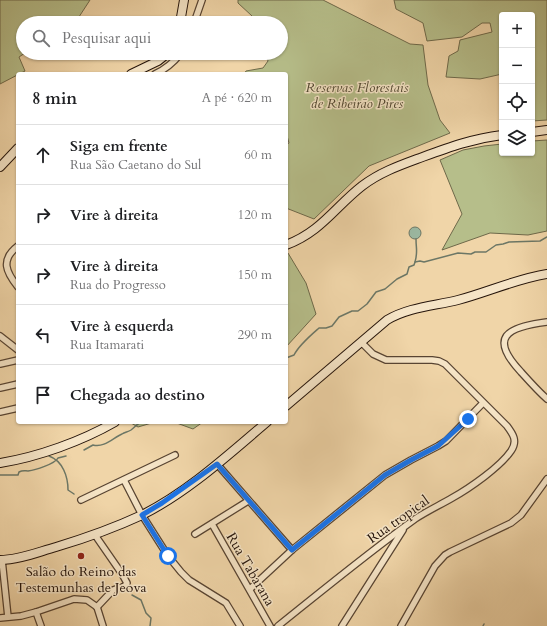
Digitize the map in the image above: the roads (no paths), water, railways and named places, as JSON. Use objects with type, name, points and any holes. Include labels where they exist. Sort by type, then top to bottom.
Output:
[{"type":"street","points":[[181,16],[184,0]]},
{"type":"street","points":[[196,16],[202,0]]},
{"type":"street","points":[[135,72],[159,60]]},
{"type":"street","points":[[158,72],[176,60]]},
{"type":"street","points":[[535,132],[547,130]]},
{"type":"street","points":[[288,244],[307,236],[319,227],[360,187],[382,172],[458,143],[499,135]]},
{"type":"street","points":[[0,168],[16,150]]},
{"type":"street","points":[[16,248],[9,255],[6,262],[11,278],[16,285]]},
{"type":"street","points":[[288,404],[387,320],[399,314],[459,300],[524,278],[547,274]]},
{"type":"street","points":[[547,322],[522,327],[508,334],[504,339],[504,346],[510,361],[547,399]]},
{"type":"street","points":[[0,336],[16,348]]},
{"type":"street","points":[[250,589],[292,550],[385,475],[438,446],[446,440],[483,403],[450,368],[439,361],[418,359],[386,360],[373,354],[362,342]]},
{"type":"street","points":[[0,364],[16,360]]},
{"type":"street","points":[[0,388],[16,384]]},
{"type":"street","name":"Rua tropical","points":[[278,626],[406,526],[453,498],[504,460],[512,451],[515,442],[513,434],[507,426],[483,403]]},
{"type":"street","points":[[0,412],[16,408]]},
{"type":"street","points":[[0,464],[30,456],[82,438],[111,424]]},
{"type":"street","points":[[8,618],[1,560],[18,558],[95,535],[142,515],[162,503],[217,464],[265,424]]},
{"type":"street","points":[[81,500],[175,455]]},
{"type":"street","points":[[217,464],[292,550]]},
{"type":"street","points":[[401,626],[435,566],[441,559],[450,552],[521,516],[547,479]]},
{"type":"street","points":[[124,480],[142,515],[168,556],[189,580],[226,603],[240,626]]},
{"type":"street","name":"Rua Tabarana","points":[[194,534],[248,501]]},
{"type":"street","name":"Rua Tabarana","points":[[212,524],[270,626]]},
{"type":"street","points":[[342,626],[406,526]]},
{"type":"street","points":[[95,535],[122,574],[127,584],[113,590],[97,607]]},
{"type":"street","points":[[0,618],[8,618],[36,612],[79,598],[87,600],[97,607],[103,626]]},
{"type":"street","points":[[36,612],[41,626]]},
{"type":"waterway","points":[[288,357],[294,355],[302,344],[319,328],[332,326],[339,317],[352,311],[358,311],[367,304],[376,292],[385,289],[397,279],[407,274],[409,267],[414,265],[415,262],[424,262],[458,253],[471,254],[475,252],[486,252],[496,245],[509,242],[540,241],[547,237]]},
{"type":"waterway","points":[[415,262],[417,253],[416,239]]},
{"type":"waterway","points":[[84,450],[93,445],[97,446],[108,442],[131,430],[138,424]]},
{"type":"waterway","points":[[49,456],[54,458],[64,470],[68,490],[74,494]]},
{"type":"waterway","points":[[0,475],[18,475],[20,471],[40,468],[58,458],[66,456]]},
{"type":"waterway","points":[[132,595],[141,600],[146,613],[151,618],[150,626]]},
{"type":"place","name":"Salão do Reino das Testemunhas de Jeova","points":[[81,556]]},
{"type":"park label","name":"Reservas Florestais de Ribeirão Pires","points":[[357,96]]}]
